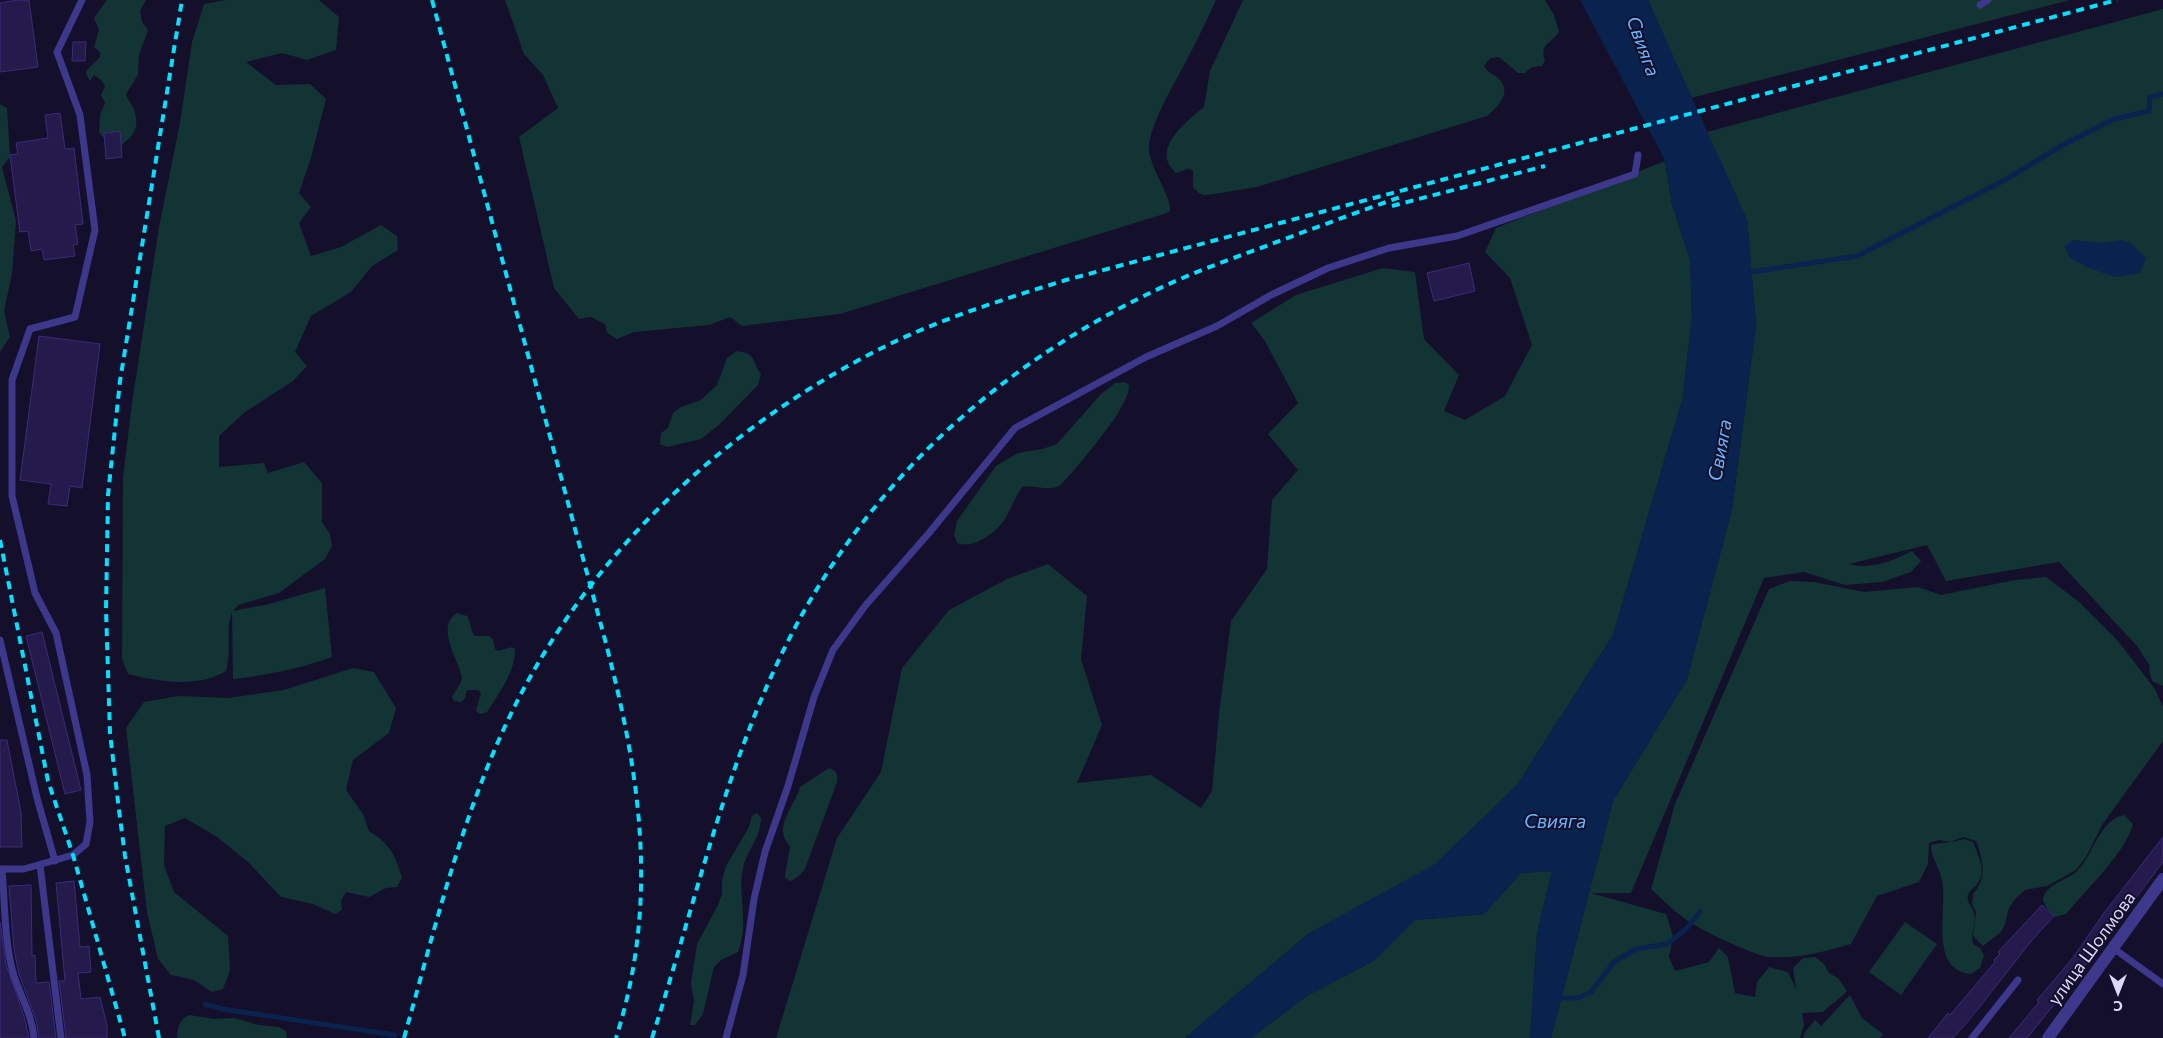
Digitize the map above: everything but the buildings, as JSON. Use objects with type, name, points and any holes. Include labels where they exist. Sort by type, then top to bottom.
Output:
[{"type":"street","name":"улица Шолмова","points":[[2048,1038],[2163,879]]},
{"type":"lane","points":[[34,1038],[32,1022],[14,976],[1,868],[24,868],[73,855],[86,844],[90,822],[88,775],[56,632],[35,593],[12,496],[12,380],[30,329],[75,317],[95,230],[80,115],[57,52],[82,0]]},
{"type":"lane","points":[[1980,5],[1988,0]]},
{"type":"lane","points":[[726,1038],[743,975],[754,899],[765,852],[788,786],[814,697],[833,650],[865,606],[929,534],[1015,428],[1146,357],[1217,326],[1272,295],[1328,268],[1389,248],[1457,236],[1635,174],[1638,155]]},
{"type":"lane","points":[[0,640],[37,798],[55,861]]},
{"type":"lane","points":[[40,865],[61,1038]]},
{"type":"lane","points":[[2113,948],[2163,984]]},
{"type":"lane","points":[[1972,1038],[2018,980]]},
{"type":"green space","points":[[107,0],[146,0],[140,11],[142,22],[148,30],[139,55],[138,75],[126,94],[134,110],[136,124],[133,133],[127,141],[118,147],[106,141],[99,132],[100,115],[105,103],[101,95],[105,86],[94,75],[90,81],[86,74],[87,70],[100,57],[100,52],[94,47],[99,30],[94,18]]},
{"type":"green space","points":[[226,0],[319,0],[339,17],[336,50],[307,60],[282,53],[246,62],[276,85],[310,84],[326,99],[311,158],[299,193],[311,207],[299,223],[311,256],[341,247],[381,225],[397,236],[398,250],[372,266],[351,292],[311,316],[295,352],[307,366],[293,381],[245,412],[219,436],[219,467],[264,463],[268,473],[304,462],[322,483],[322,522],[330,534],[332,546],[325,559],[279,593],[238,605],[233,611],[269,604],[325,588],[332,657],[283,671],[233,679],[232,612],[229,626],[226,671],[204,680],[191,682],[165,681],[128,674],[122,659],[123,477],[132,403],[159,227],[180,123],[192,42],[204,4]]},
{"type":"green space","points":[[505,0],[1216,0],[1165,101],[1153,128],[1150,140],[1149,150],[1153,166],[1168,198],[1170,211],[840,314],[742,326],[730,317],[709,325],[634,332],[617,339],[607,333],[605,324],[591,317],[579,319],[554,288],[519,137],[558,108],[543,75],[524,54]]},
{"type":"green space","points":[[1243,0],[1545,0],[1554,15],[1559,32],[1545,48],[1545,61],[1542,66],[1532,67],[1525,73],[1518,73],[1499,57],[1490,58],[1484,66],[1503,84],[1504,94],[1487,116],[1257,187],[1203,195],[1193,188],[1193,170],[1188,169],[1176,173],[1169,164],[1167,155],[1174,137],[1204,107],[1210,71]]},
{"type":"green space","points":[[1648,0],[2070,0],[1691,98]]},
{"type":"green space","points":[[2163,9],[2163,686],[2152,681],[2149,670],[2150,666],[2137,646],[2059,562],[1946,581],[1927,545],[1849,564],[1865,566],[1881,564],[1912,551],[1921,561],[1911,572],[1882,582],[1845,585],[1804,572],[1764,578],[1631,893],[1591,893],[1666,914],[1673,936],[1669,957],[1675,971],[1709,962],[1719,948],[1728,957],[1735,993],[1755,997],[1757,982],[1769,967],[1788,972],[1796,989],[1793,968],[1803,958],[1815,957],[1824,964],[1829,973],[1838,978],[1847,991],[1823,1012],[1802,1013],[1804,1025],[1800,1038],[1551,1038],[1613,801],[1687,679],[1732,509],[1756,325],[1747,220],[1707,132]]},
{"type":"green space","points":[[0,104],[7,108],[10,157],[2,167],[16,221],[12,274],[4,311],[10,337],[0,352]]},
{"type":"green space","points":[[1665,161],[1672,204],[1690,259],[1692,315],[1683,397],[1613,635],[1517,785],[1435,865],[1308,934],[1185,1038],[776,1038],[837,838],[881,772],[902,668],[949,610],[1007,579],[1048,564],[1087,596],[1081,659],[1102,725],[1077,783],[1151,775],[1201,808],[1212,791],[1219,714],[1231,621],[1267,569],[1272,500],[1298,470],[1268,434],[1298,403],[1265,341],[1251,323],[1296,295],[1383,268],[1415,272],[1424,339],[1459,375],[1444,411],[1465,420],[1505,396],[1532,345],[1510,278],[1485,252],[1496,228]]},
{"type":"green space","points":[[737,351],[748,354],[753,359],[761,374],[758,385],[719,425],[701,439],[667,447],[660,444],[661,433],[668,428],[673,413],[681,407],[701,400],[717,385],[727,358]]},
{"type":"green space","points":[[1125,382],[1129,385],[1128,392],[1118,413],[1089,452],[1059,486],[1054,488],[1022,487],[1007,516],[998,528],[980,541],[967,544],[957,543],[954,535],[957,521],[996,466],[1018,453],[1057,444],[1100,395],[1115,383]]},
{"type":"green space","points":[[2046,577],[2078,601],[2118,641],[2155,689],[2163,707],[2163,741],[2102,825],[2086,857],[2076,870],[2047,886],[2025,890],[2009,908],[2001,932],[1983,946],[1973,936],[1976,912],[1972,904],[1973,894],[1981,881],[1983,869],[1976,841],[1963,837],[1950,842],[1939,840],[1929,843],[1928,864],[1919,882],[1877,896],[1851,944],[1810,954],[1768,957],[1739,947],[1685,919],[1651,889],[1675,804],[1769,589],[1790,581],[1814,582],[1864,592],[1918,587],[1941,595],[2015,580]]},
{"type":"green space","points":[[457,613],[467,616],[475,636],[489,636],[493,639],[495,649],[498,651],[512,647],[515,649],[513,665],[506,682],[487,712],[482,714],[476,710],[481,693],[478,690],[467,690],[465,698],[461,702],[454,701],[452,697],[462,677],[448,635],[448,626],[451,619]]},
{"type":"green space","points":[[353,668],[374,672],[396,708],[389,733],[353,760],[346,790],[363,814],[369,831],[382,840],[391,850],[402,878],[397,887],[386,888],[369,897],[346,892],[341,901],[342,910],[335,914],[313,904],[281,897],[248,862],[217,837],[185,818],[165,826],[164,865],[174,892],[228,936],[230,971],[223,989],[212,992],[194,980],[171,975],[158,959],[147,912],[126,728],[144,702],[178,696],[228,698],[284,690]]},
{"type":"green space","points":[[829,768],[836,773],[837,782],[805,869],[791,881],[785,878],[790,847],[785,840],[783,831],[786,818],[800,787]]},
{"type":"green space","points":[[757,813],[761,818],[759,831],[746,858],[742,875],[743,929],[738,952],[721,960],[714,967],[703,1014],[695,1025],[690,1025],[694,1001],[691,983],[697,944],[718,905],[722,894],[722,881],[726,866],[749,827],[752,816]]},
{"type":"green space","points":[[2124,815],[2133,824],[2129,835],[2114,859],[2066,914],[2055,917],[2049,911],[2043,898],[2049,888],[2075,873],[2084,862],[2103,830],[2116,818]]},
{"type":"green space","points":[[1964,839],[1973,842],[1982,868],[1981,878],[1969,893],[1968,902],[1975,917],[1972,936],[1973,944],[1980,948],[1984,955],[1980,968],[1971,974],[1958,970],[1949,962],[1945,950],[1942,881],[1932,854],[1931,845]]},
{"type":"green space","points":[[1552,871],[1537,934],[1530,1038],[1251,1038],[1305,997],[1375,960],[1415,920],[1484,914],[1521,873]]},
{"type":"green space","points":[[1905,922],[1937,944],[1901,995],[1869,972]]},
{"type":"green space","points":[[1850,995],[1862,1018],[1883,1034],[1880,1038],[1803,1038],[1805,1032],[1815,1020],[1821,1026]]},
{"type":"green space","points":[[190,1015],[213,1019],[234,1018],[259,1025],[279,1027],[286,1031],[287,1038],[177,1038],[178,1027],[181,1021]]},
{"type":"water","name":"Свияга","points":[[1580,0],[1648,0],[1747,220],[1756,325],[1732,509],[1687,679],[1613,801],[1551,1038],[1530,1038],[1537,934],[1552,871],[1521,873],[1484,914],[1415,920],[1375,960],[1305,997],[1251,1038],[1185,1038],[1308,934],[1435,864],[1517,785],[1613,635],[1683,397],[1692,315],[1690,259],[1672,204],[1665,160]]},
{"type":"water","points":[[2074,240],[2104,243],[2121,240],[2130,242],[2146,258],[2140,273],[2116,277],[2091,269],[2070,258],[2064,246]]},
{"type":"waterway","points":[[1751,272],[1857,256],[2005,180],[2063,145],[2114,119],[2149,111],[2150,97],[2163,94]]},
{"type":"waterway","points":[[1556,998],[1578,998],[1591,992],[1614,962],[1636,949],[1667,944],[1685,930],[1700,912]]},
{"type":"waterway","points":[[205,1004],[222,1009],[395,1035]]},
{"type":"railway","points":[[159,1038],[125,856],[110,733],[106,610],[108,495],[120,381],[182,0]]},
{"type":"railway","points":[[432,0],[604,636],[627,737],[640,836],[641,886],[638,936],[630,986],[616,1038]]},
{"type":"railway","points":[[404,1038],[437,918],[475,799],[507,722],[540,661],[578,603],[621,549],[668,499],[720,453],[775,412],[833,374],[894,342],[936,324],[1066,280],[2117,0]]},
{"type":"railway","points":[[1392,206],[1545,166]]},
{"type":"railway","points":[[652,1038],[723,803],[739,756],[776,666],[808,604],[845,547],[886,494],[932,445],[982,400],[1036,359],[1093,323],[1154,291],[1194,273],[1403,196]]},
{"type":"railway","points":[[0,540],[48,781],[73,855],[125,1038]]}]
